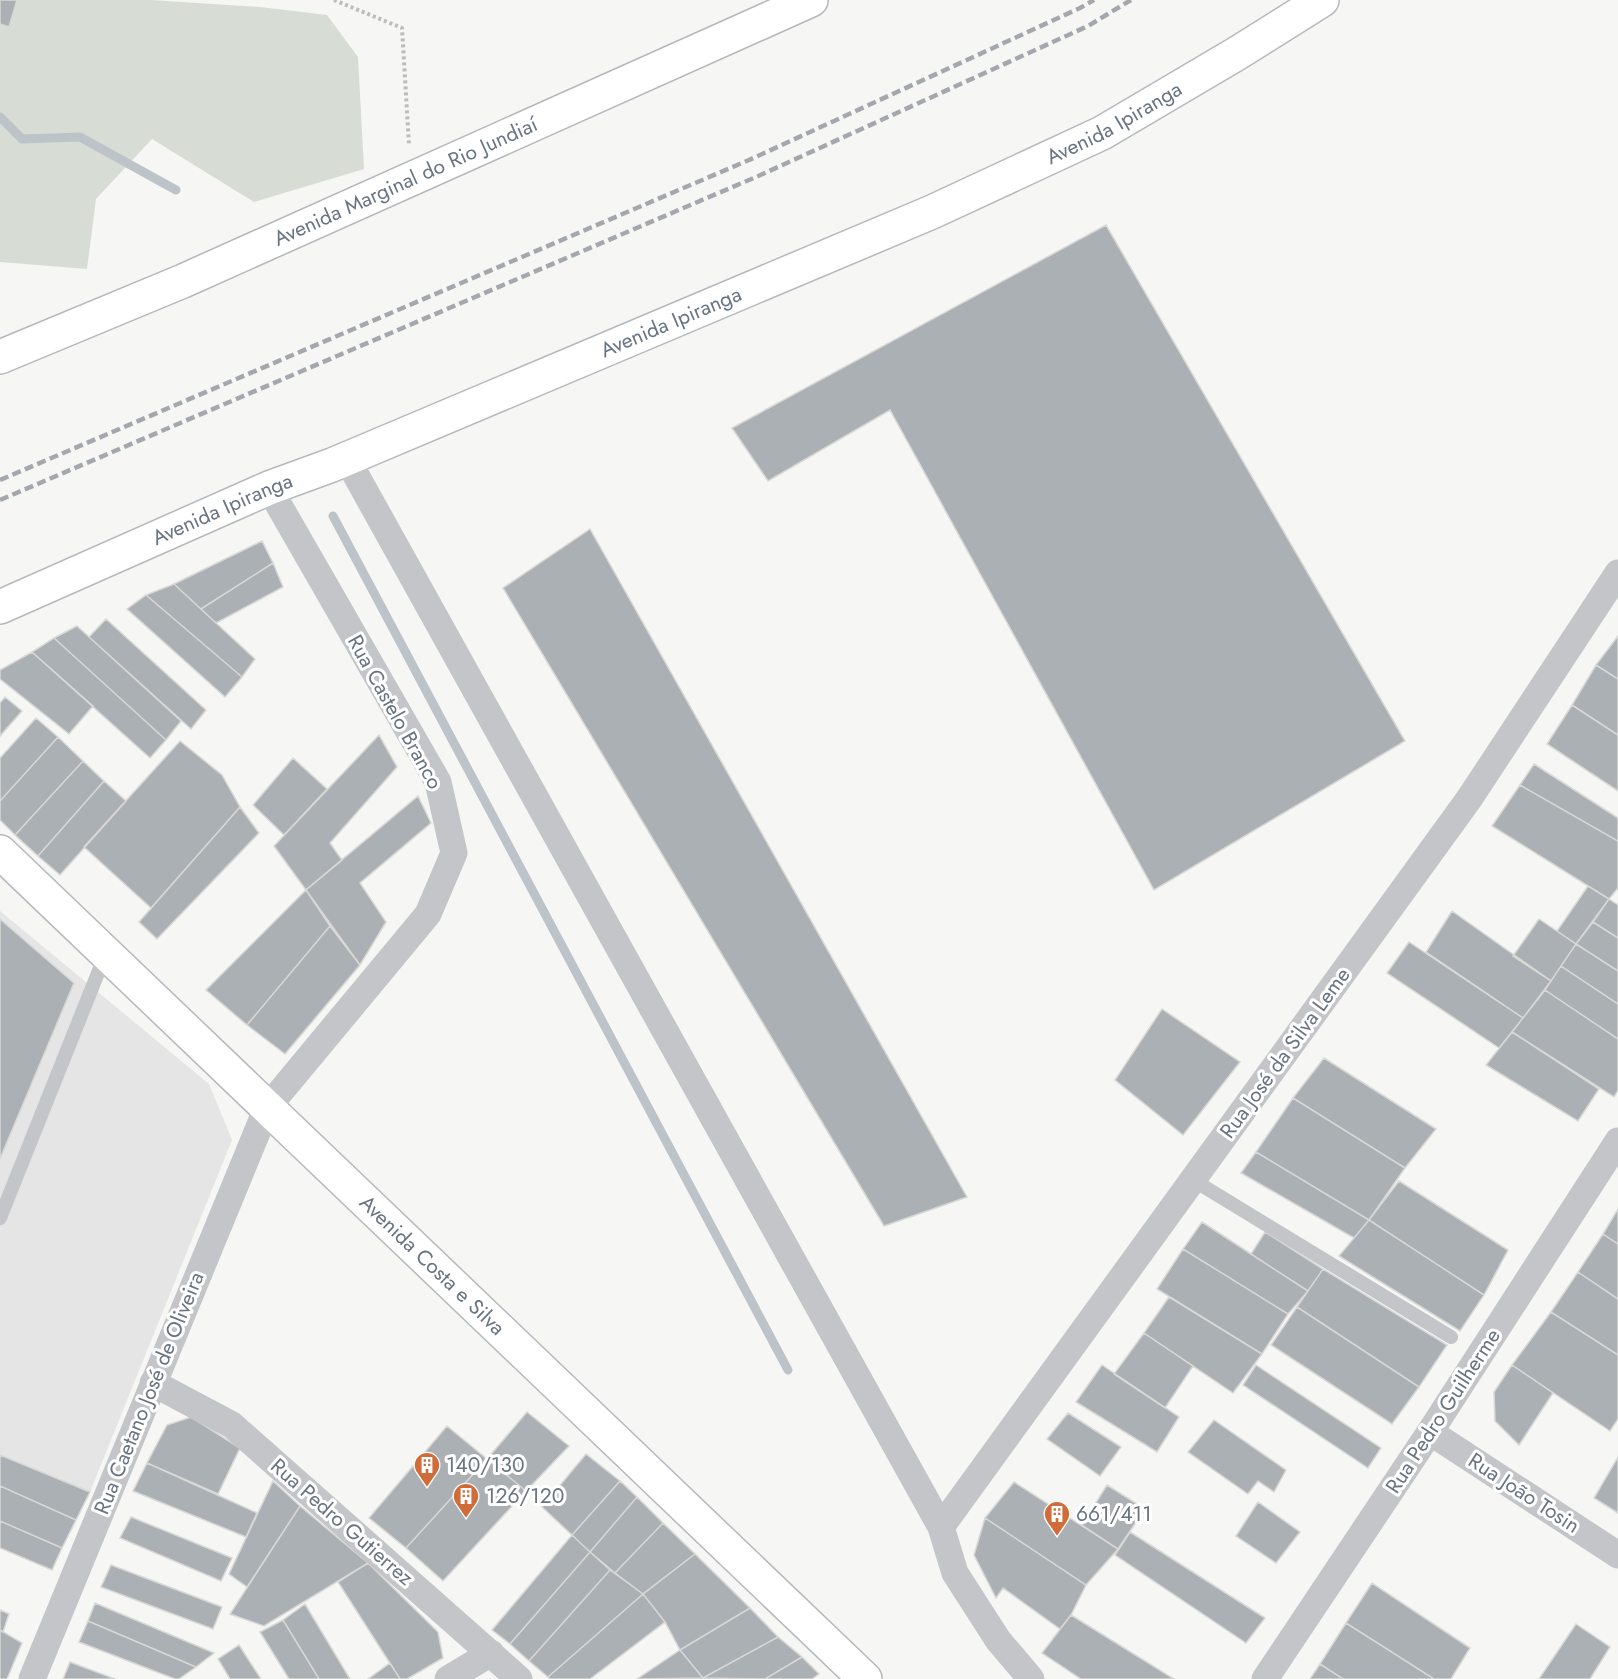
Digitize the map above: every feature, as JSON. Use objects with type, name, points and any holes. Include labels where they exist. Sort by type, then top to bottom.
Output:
[{"type":"main road","name":"Avenida Marginal do Rio Jundiaí","points":[[0,357],[183,281],[811,0]]},
{"type":"main road","name":"Avenida Ipiranga","points":[[0,607],[276,486],[340,462],[932,212],[1102,133],[1322,0]]},
{"type":"main road","name":"Avenida Costa e Silva","points":[[0,852],[865,1679]]},
{"type":"street","points":[[340,462],[941,1527],[955,1573],[998,1640],[1031,1679]]},
{"type":"street","name":"Rua Castelo Branco","points":[[267,1108],[428,914],[454,853],[438,782],[276,486]]},
{"type":"street","name":"Rua José da Silva Leme","points":[[941,1527],[1469,799],[1618,573]]},
{"type":"street","name":"Rua Caetano José de Oliveira","points":[[32,1679],[267,1108]]},
{"type":"street","name":"Rua Pedro Guilherme","points":[[1265,1679],[1430,1432],[1618,1141]]},
{"type":"street","name":"Rua Pedro Gutierrez","points":[[153,1383],[232,1425],[519,1679]]},
{"type":"street","name":"Rua João Tosin","points":[[1430,1432],[1618,1555]]},
{"type":"street","points":[[448,1679],[490,1653]]},
{"type":"lane","points":[[0,1218],[106,953]]},
{"type":"lane","points":[[1193,1180],[1451,1337]]},
{"type":"path","points":[[334,0],[402,28],[411,179]]},
{"type":"shaded area","points":[[0,0],[151,0],[260,7],[327,15],[358,57],[364,169],[254,202],[152,139],[96,199],[87,269],[0,262]]},
{"type":"shaded area","points":[[0,911],[209,1084],[232,1140],[90,1492],[0,1455]]},
{"type":"building","points":[[0,0],[17,0],[9,27],[0,24]]},
{"type":"building","points":[[1106,225],[1405,741],[1154,890],[890,410],[768,481],[732,428]]},
{"type":"building","points":[[590,529],[967,1197],[884,1226],[503,588]]},
{"type":"building","points":[[262,541],[273,563],[201,609],[174,584]]},
{"type":"building","points":[[273,563],[283,587],[216,623],[201,609]]},
{"type":"building","points":[[174,584],[255,659],[242,677],[146,595]]},
{"type":"building","points":[[146,595],[242,677],[225,697],[127,609]]},
{"type":"building","points":[[106,619],[206,710],[191,729],[89,637]]},
{"type":"building","points":[[77,626],[181,721],[166,740],[54,638]]},
{"type":"building","points":[[1618,636],[1618,679],[1596,665]]},
{"type":"building","points":[[54,638],[166,740],[150,758],[32,652]]},
{"type":"building","points":[[32,652],[93,706],[69,734],[0,679],[0,670]]},
{"type":"building","points":[[1596,665],[1618,679],[1618,735],[1572,705]]},
{"type":"building","points":[[5,697],[22,711],[0,736],[0,703]]},
{"type":"building","points":[[1572,705],[1618,735],[1618,791],[1547,744]]},
{"type":"building","points":[[36,718],[58,737],[0,801],[0,758]]},
{"type":"building","points":[[379,735],[397,767],[330,843],[342,860],[306,890],[274,846]]},
{"type":"building","points":[[58,737],[83,761],[15,835],[0,820],[0,801]]},
{"type":"building","points":[[180,741],[222,775],[240,807],[151,908],[84,847]]},
{"type":"building","points":[[293,758],[327,789],[284,835],[253,805]]},
{"type":"building","points":[[83,761],[104,781],[38,856],[15,835]]},
{"type":"building","points":[[1534,764],[1618,818],[1618,841],[1520,785]]},
{"type":"building","points":[[104,781],[126,801],[60,875],[38,856]]},
{"type":"building","points":[[1520,785],[1618,841],[1618,888],[1609,899],[1492,826]]},
{"type":"building","points":[[418,796],[431,823],[360,883],[386,922],[360,965],[306,890]]},
{"type":"building","points":[[240,807],[259,833],[157,939],[139,922]]},
{"type":"building","points":[[1588,886],[1609,899],[1576,944],[1557,931]]},
{"type":"building","points":[[306,890],[330,926],[247,1025],[206,990]]},
{"type":"building","points":[[1609,899],[1618,905],[1618,938],[1593,922]]},
{"type":"building","points":[[1452,911],[1551,981],[1523,1018],[1426,952]]},
{"type":"building","points":[[0,919],[74,983],[0,1159]]},
{"type":"building","points":[[1539,919],[1576,944],[1551,981],[1513,956]]},
{"type":"building","points":[[1593,922],[1618,938],[1618,971],[1576,944]]},
{"type":"building","points":[[330,926],[360,965],[285,1054],[247,1025]]},
{"type":"building","points":[[1409,942],[1523,1018],[1499,1048],[1387,973]]},
{"type":"building","points":[[1576,944],[1618,971],[1618,1004],[1561,966]]},
{"type":"building","points":[[1561,966],[1618,1004],[1618,1039],[1545,990]]},
{"type":"building","points":[[1545,990],[1618,1039],[1618,1090],[1614,1097],[1512,1032]]},
{"type":"building","points":[[1162,1009],[1240,1062],[1183,1135],[1115,1080]]},
{"type":"building","points":[[1512,1032],[1599,1089],[1578,1121],[1486,1065]]},
{"type":"building","points":[[1324,1058],[1436,1129],[1405,1168],[1293,1098]]},
{"type":"building","points":[[1293,1098],[1405,1168],[1369,1220],[1256,1152]]},
{"type":"building","points":[[1256,1152],[1369,1220],[1354,1238],[1241,1173]]},
{"type":"building","points":[[1399,1181],[1508,1250],[1484,1295],[1369,1220]]},
{"type":"building","points":[[1618,1209],[1618,1244],[1603,1234]]},
{"type":"building","points":[[1369,1220],[1484,1295],[1460,1331],[1339,1256]]},
{"type":"building","points":[[1202,1222],[1308,1291],[1288,1314],[1183,1249]]},
{"type":"building","points":[[1265,1232],[1323,1269],[1308,1291],[1251,1254]]},
{"type":"building","points":[[1603,1234],[1618,1244],[1618,1299],[1578,1272]]},
{"type":"building","points":[[1183,1249],[1288,1314],[1262,1354],[1157,1289]]},
{"type":"building","points":[[1323,1269],[1447,1345],[1419,1387],[1297,1307]]},
{"type":"building","points":[[1578,1272],[1618,1299],[1618,1355],[1551,1312]]},
{"type":"building","points":[[1169,1297],[1262,1354],[1233,1393],[1144,1333]]},
{"type":"building","points":[[1297,1307],[1419,1387],[1392,1424],[1271,1345]]},
{"type":"building","points":[[1551,1312],[1618,1355],[1618,1419],[1610,1431],[1512,1365]]},
{"type":"building","points":[[1144,1333],[1193,1366],[1165,1408],[1114,1374]]},
{"type":"building","points":[[1102,1365],[1179,1417],[1157,1452],[1076,1402]]},
{"type":"building","points":[[1256,1365],[1381,1448],[1368,1468],[1243,1385]]},
{"type":"building","points":[[1512,1365],[1553,1393],[1519,1445],[1495,1421],[1494,1392]]},
{"type":"building","points":[[527,1412],[569,1446],[526,1491],[487,1459]]},
{"type":"building","points":[[1068,1413],[1121,1447],[1100,1476],[1047,1439]]},
{"type":"building","points":[[191,1417],[240,1448],[218,1494],[147,1463],[167,1425]]},
{"type":"building","points":[[1214,1420],[1286,1470],[1274,1492],[1258,1481],[1248,1494],[1188,1452]]},
{"type":"building","name":"140/130","points":[[447,1426],[487,1459],[406,1548],[369,1518]]},
{"type":"building","points":[[586,1454],[620,1481],[572,1535],[542,1507]]},
{"type":"building","points":[[0,1455],[90,1492],[76,1520],[0,1486]]},
{"type":"building","points":[[1618,1457],[1618,1513],[1594,1498]]},
{"type":"building","name":"126/120","points":[[487,1459],[526,1491],[443,1581],[406,1548]]},
{"type":"building","points":[[147,1463],[257,1513],[246,1537],[133,1491]]},
{"type":"building","points":[[273,1481],[300,1506],[247,1587],[229,1574]]},
{"type":"building","points":[[620,1481],[637,1497],[590,1552],[572,1535]]},
{"type":"building","name":"661/411","points":[[1014,1482],[1118,1549],[1086,1585],[985,1518]]},
{"type":"building","points":[[1107,1485],[1145,1509],[1118,1549],[1082,1525]]},
{"type":"building","points":[[0,1486],[76,1520],[62,1548],[0,1521]]},
{"type":"building","points":[[637,1497],[663,1523],[615,1573],[590,1552]]},
{"type":"building","points":[[1258,1502],[1300,1532],[1276,1563],[1236,1536]]},
{"type":"building","points":[[300,1506],[368,1563],[264,1626],[230,1614]]},
{"type":"building","points":[[131,1517],[232,1558],[221,1581],[120,1538]]},
{"type":"building","points":[[985,1518],[1086,1585],[1071,1615],[1060,1629],[1003,1588],[996,1598],[974,1555]]},
{"type":"building","points":[[0,1521],[62,1548],[52,1570],[0,1548]]},
{"type":"building","points":[[663,1523],[695,1554],[643,1594],[615,1573]]},
{"type":"building","points":[[1130,1532],[1265,1618],[1246,1643],[1115,1555]]},
{"type":"building","points":[[572,1535],[590,1552],[510,1644],[492,1630]]},
{"type":"building","points":[[590,1552],[610,1570],[529,1661],[510,1644]]},
{"type":"building","points":[[695,1554],[750,1608],[680,1650],[665,1622],[643,1594]]},
{"type":"building","points":[[368,1563],[438,1632],[443,1658],[407,1679],[400,1679],[338,1582]]},
{"type":"building","points":[[111,1565],[222,1607],[213,1629],[101,1587]]},
{"type":"building","points":[[610,1570],[643,1594],[548,1677],[529,1661]]},
{"type":"building","points":[[1372,1583],[1470,1648],[1451,1679],[1434,1679],[1346,1623]]},
{"type":"building","points":[[643,1594],[665,1622],[590,1679],[550,1679],[548,1677]]},
{"type":"building","points":[[95,1603],[214,1653],[196,1667],[88,1621]]},
{"type":"building","points":[[305,1604],[350,1679],[319,1679],[283,1620]]},
{"type":"building","points":[[750,1608],[778,1637],[703,1678],[680,1650]]},
{"type":"building","points":[[0,1610],[9,1614],[3,1632],[0,1630]]},
{"type":"building","points":[[1071,1615],[1174,1679],[1081,1679],[1042,1653]]},
{"type":"building","points":[[283,1620],[319,1679],[289,1679],[260,1632]]},
{"type":"building","points":[[88,1621],[196,1667],[179,1679],[175,1679],[79,1642]]},
{"type":"building","points":[[1346,1623],[1434,1679],[1343,1679],[1320,1664]]},
{"type":"building","points":[[1576,1624],[1610,1647],[1590,1679],[1539,1679]]},
{"type":"building","points":[[0,1630],[22,1643],[7,1679],[0,1679]]},
{"type":"building","points":[[778,1637],[802,1657],[765,1679],[703,1678]]},
{"type":"building","points":[[239,1645],[261,1679],[230,1679],[218,1659]]},
{"type":"building","points":[[680,1650],[703,1678],[637,1679]]},
{"type":"building","points":[[802,1657],[819,1674],[812,1679],[765,1679]]},
{"type":"building","points":[[70,1662],[115,1679],[63,1679]]},
{"type":"building","points":[[390,1663],[400,1679],[368,1679]]},
{"type":"building","points":[[1320,1664],[1343,1679],[1310,1679]]},
{"type":"waterway","points":[[0,117],[22,139],[80,137],[176,190]]},
{"type":"waterway","points":[[333,516],[788,1370]]},
{"type":"railway","points":[[0,480],[749,160],[1094,0]]},
{"type":"railway","points":[[0,500],[756,177],[1088,26],[1131,0]]},
{"type":"place","name":"140/130","points":[[427,1488]]},
{"type":"place","name":"126/120","points":[[466,1519]]},
{"type":"place","name":"661/411","points":[[1057,1537]]}]
